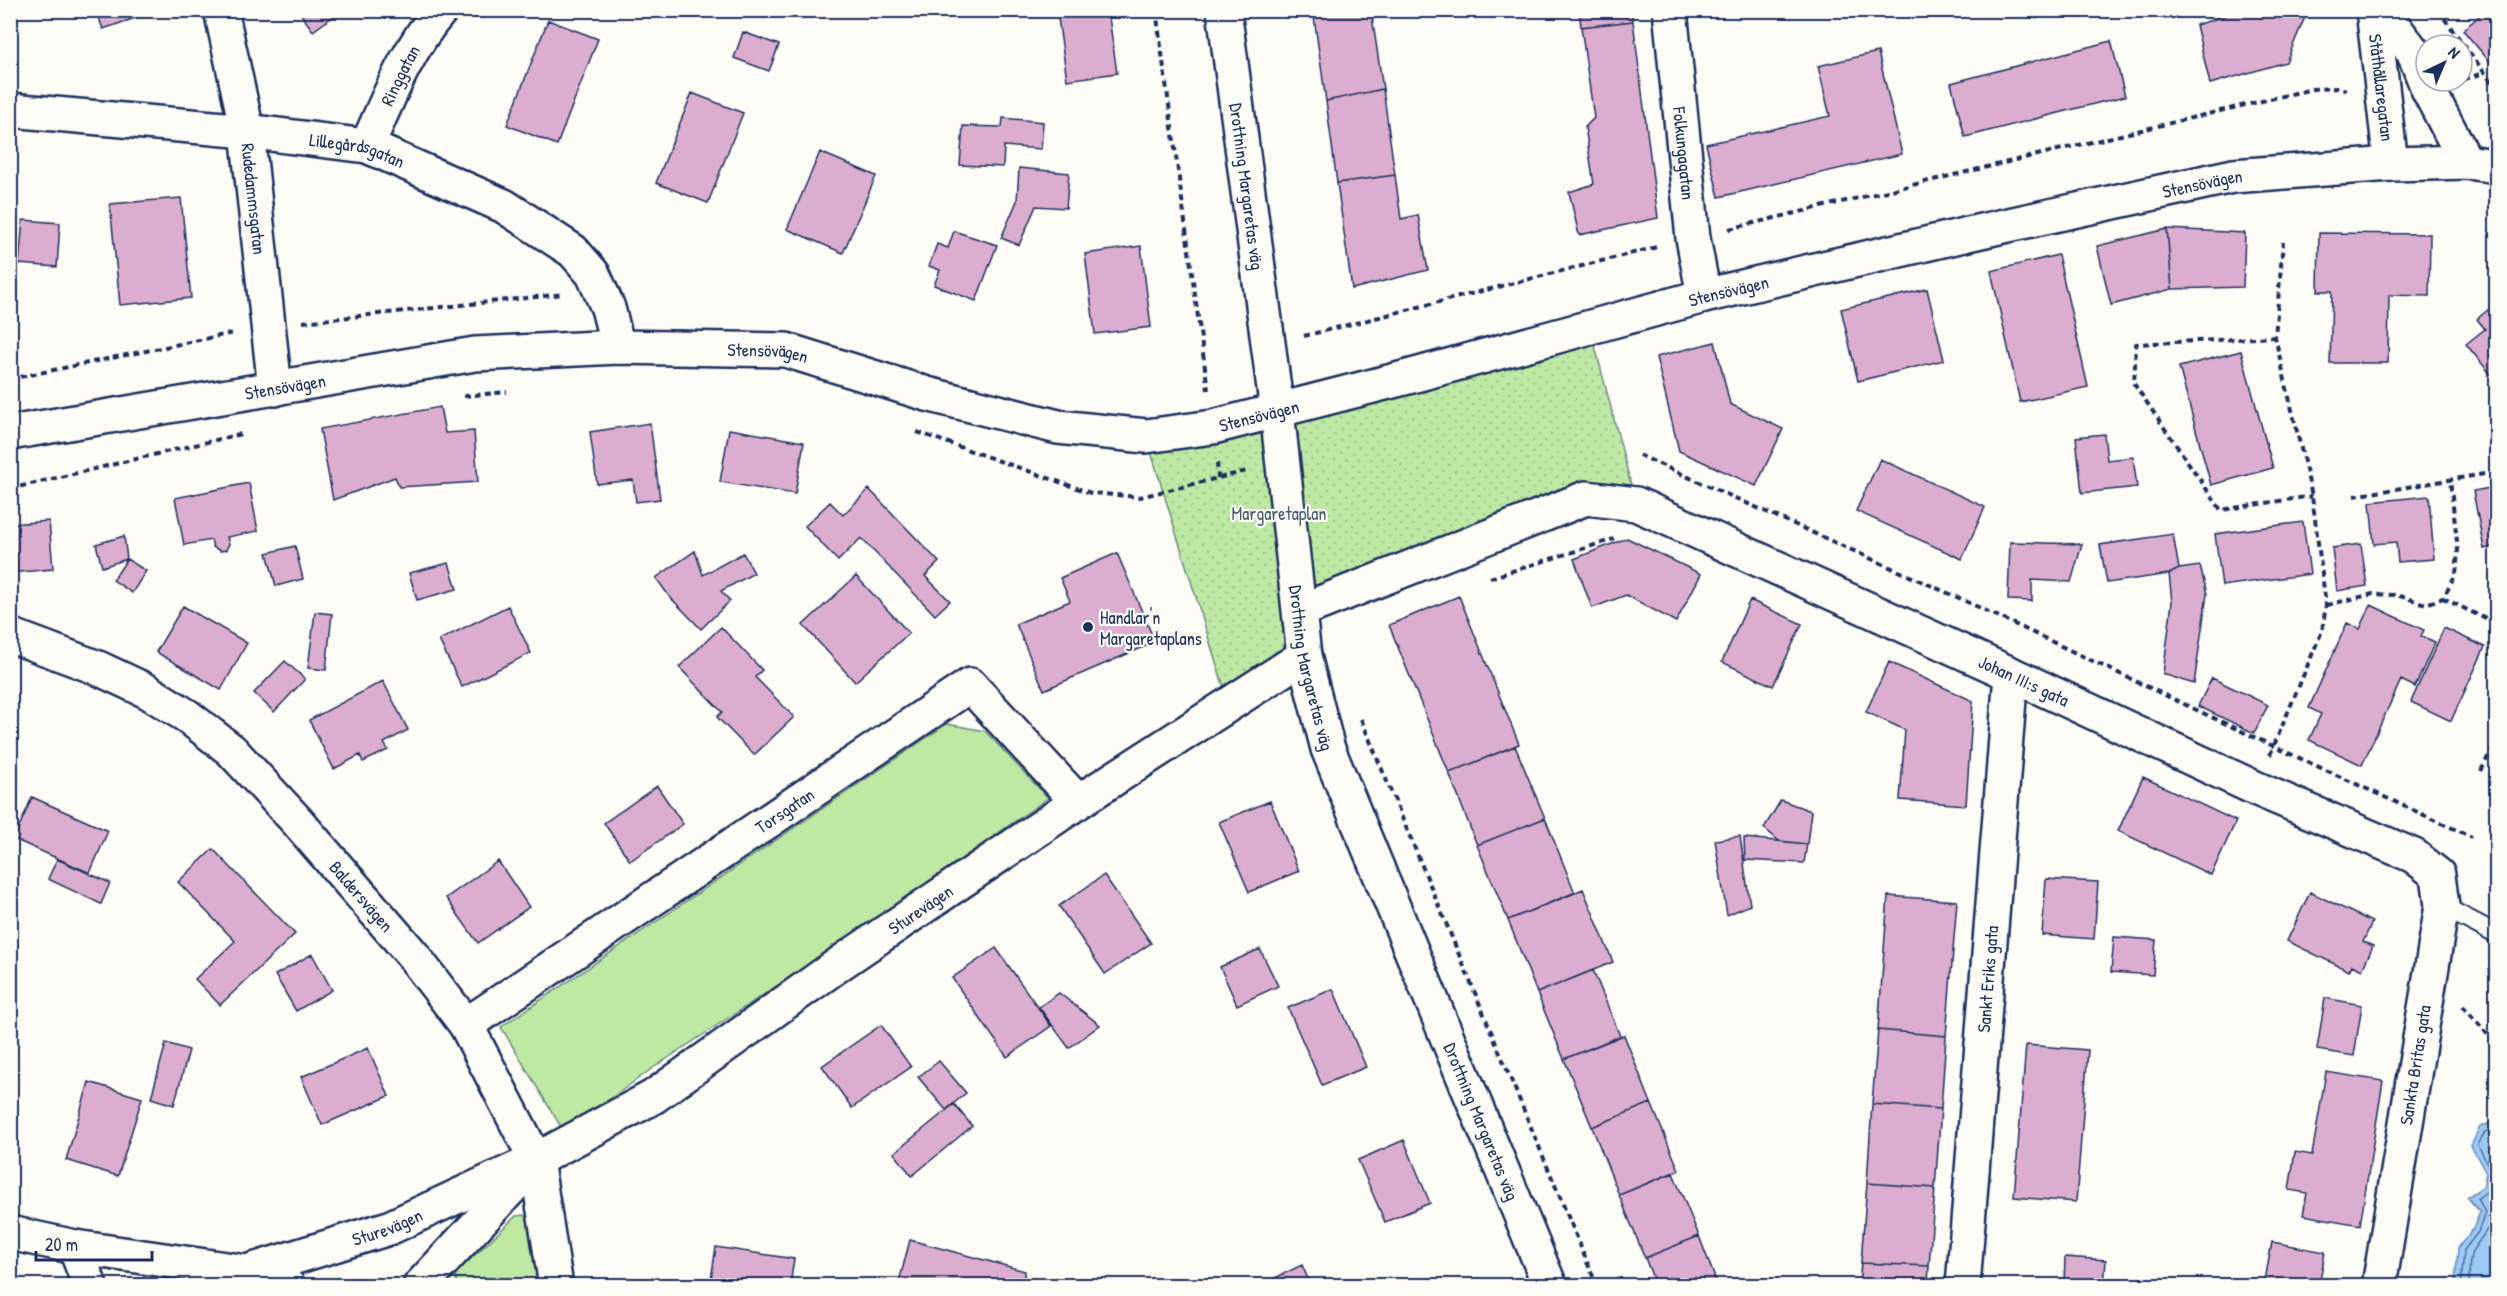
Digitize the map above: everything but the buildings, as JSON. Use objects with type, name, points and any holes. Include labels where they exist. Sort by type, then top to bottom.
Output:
[{"type":"street","name":"Rudedammsgatan","points":[[221,10],[247,131],[275,389]]},
{"type":"street","name":"Ringgatan","points":[[367,146],[400,72],[427,27],[441,10]]},
{"type":"street","name":"Drottning Margaretas väg","points":[[1224,10],[1283,463],[1304,656],[1328,749],[1550,1286]]},
{"type":"street","name":"Folkungagatan","points":[[1670,10],[1693,238],[1704,296]]},
{"type":"street","name":"Ståthållaregatan","points":[[2373,10],[2391,164]]},
{"type":"street","name":"Ståthållaregatan","points":[[2381,10],[2414,53],[2428,89],[2481,164]]},
{"type":"street","name":"Lillegårdsgatan","points":[[10,110],[247,131],[367,146],[504,206],[573,251],[593,274],[608,309],[618,346]]},
{"type":"street","name":"Stensövägen","points":[[10,433],[475,354],[618,346],[786,350],[927,394],[1058,427],[1146,436],[1213,427],[1704,296],[1981,231],[2233,176],[2391,164],[2481,164]]},
{"type":"street","name":"Johan III:s gata","points":[[1300,611],[1586,498],[1636,504],[2012,674],[2255,789],[2414,856]]},
{"type":"street","name":"Baldersvägen","points":[[10,635],[99,668],[147,690],[187,716],[231,750],[296,820],[412,954],[466,1025],[536,1161],[556,1286]]},
{"type":"street","name":"Sturevägen","points":[[242,1279],[388,1228],[536,1161],[653,1097],[842,962],[1078,802],[1304,656]]},
{"type":"street","name":"Sankt Eriks gata","points":[[1963,1286],[2012,674]]},
{"type":"street","name":"Torsgatan","points":[[466,1025],[970,685],[1078,802]]},
{"type":"street","name":"Sankta Britas gata","points":[[2379,1286],[2442,906],[2438,875],[2414,856]]},
{"type":"street","name":"Sturevägen","points":[[420,1286],[536,1161]]},
{"type":"street","points":[[10,1233],[288,1286]]},
{"type":"street","points":[[75,1247],[90,1286]]},
{"type":"lane","points":[[2442,906],[2496,934]]},
{"type":"path","points":[[1156,10],[1213,427]]},
{"type":"path","points":[[2438,10],[2496,88]]},
{"type":"path","points":[[2474,76],[2484,73]]},
{"type":"path","points":[[1268,345],[1693,238],[2312,88],[2340,88],[2364,97],[2384,95]]},
{"type":"path","points":[[2255,789],[2322,631],[2326,605],[2312,496],[2275,337],[2283,242]]},
{"type":"path","points":[[2275,337],[2136,344],[2134,384],[2221,510],[2312,496]]},
{"type":"path","points":[[454,396],[512,392]]},
{"type":"path","points":[[914,430],[1091,494],[1140,497],[1283,463]]},
{"type":"path","points":[[10,489],[243,433]]},
{"type":"path","points":[[1639,454],[1959,598],[2472,837]]},
{"type":"path","points":[[2354,496],[2496,472]]},
{"type":"path","points":[[2326,605],[2373,594],[2396,596],[2426,604],[2443,598],[2456,575],[2458,550],[2450,480]]},
{"type":"path","points":[[1485,580],[1625,536]]},
{"type":"path","points":[[2443,598],[2496,624]]},
{"type":"path","points":[[1359,716],[1597,1286]]},
{"type":"path","points":[[2481,771],[2496,741]]},
{"type":"green space","name":"Margaretaplan","points":[[1590,327],[1636,504],[1586,498],[1301,611],[1304,656],[1229,704],[1146,436]]},
{"type":"green space","points":[[947,724],[985,731],[1048,798],[841,943],[653,1068],[564,1132],[501,1027]]},
{"type":"green space","points":[[524,1215],[530,1220],[542,1285],[457,1284],[455,1274],[516,1216]]},
{"type":"water","points":[[2495,1121],[2496,1285],[2455,1285],[2458,1248],[2473,1229],[2480,1212],[2467,1197],[2483,1187],[2486,1173],[2471,1146],[2480,1127]]},
{"type":"place","name":"Handlar'n Margaretaplans","points":[[1088,627]]}]
